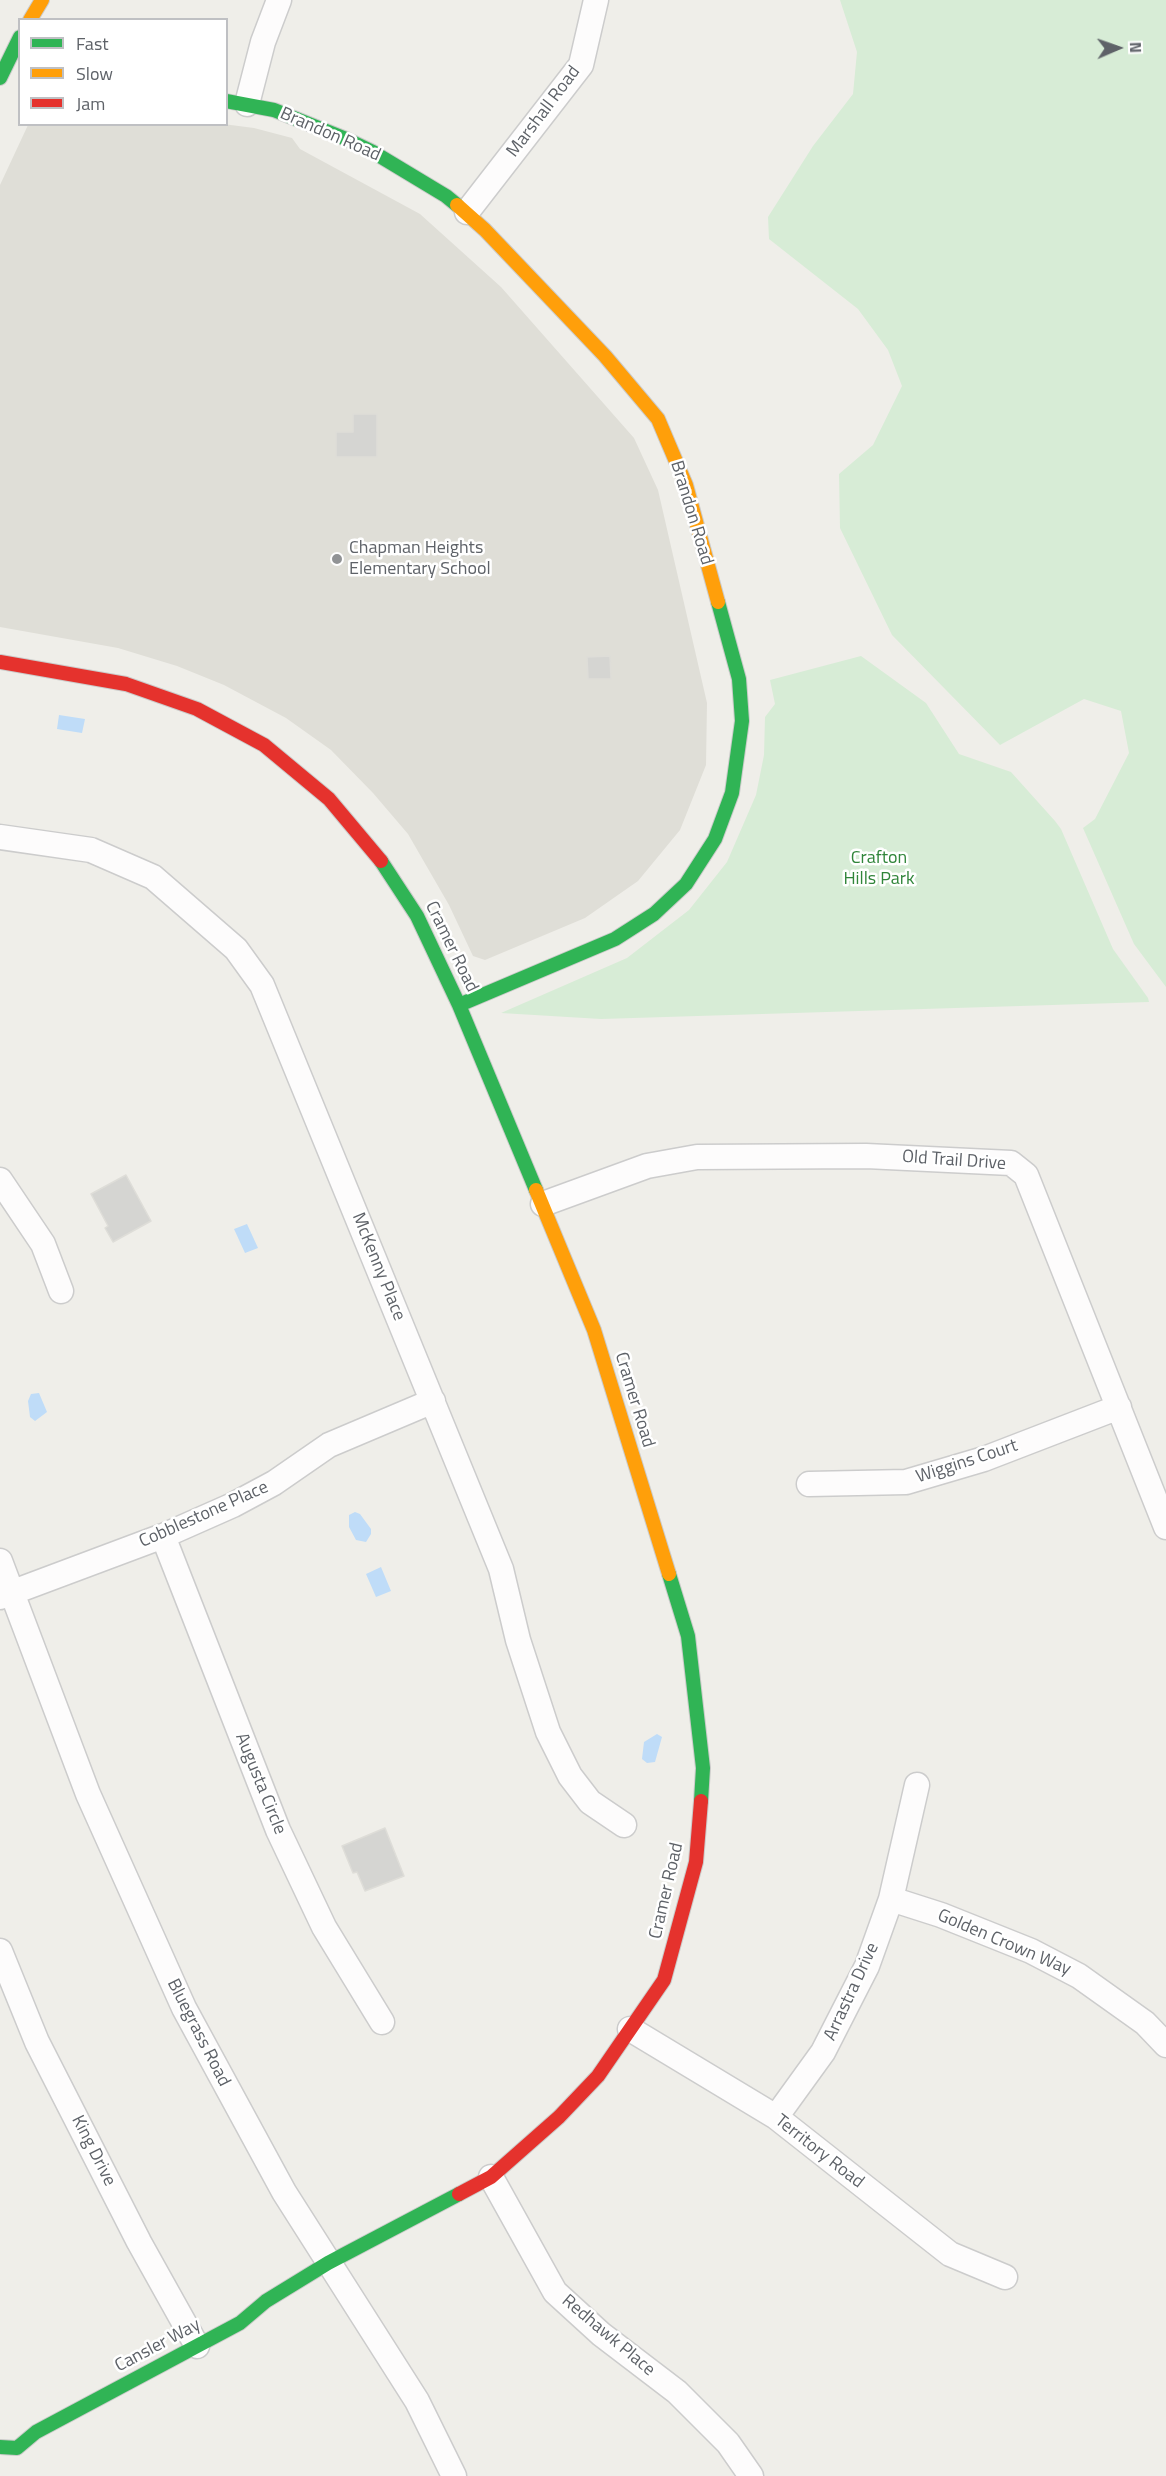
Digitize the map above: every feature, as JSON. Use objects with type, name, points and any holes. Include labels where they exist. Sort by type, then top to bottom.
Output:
[{"type":"street","points":[[31,18],[42,0]]},
{"type":"street","points":[[237,102],[279,0]]},
{"type":"street","name":"Marshall Road","points":[[467,213],[581,65],[596,0]]},
{"type":"street","points":[[0,78],[18,42]]},
{"type":"street","name":"Brandon Road","points":[[237,102],[274,110],[373,152],[467,213],[605,356],[658,419],[686,485],[739,679],[742,721],[738,765],[732,793],[716,839],[686,884],[654,914],[615,939],[459,1005]]},
{"type":"street","name":"Cramer Road","points":[[0,662],[126,684],[197,709],[264,745],[329,799],[383,862],[417,916],[459,1005],[594,1330],[688,1636],[703,1768],[696,1862],[664,1980],[598,2076],[551,2125],[491,2177],[328,2263]]},
{"type":"street","name":"McKenny Place","points":[[0,837],[91,850],[153,877],[236,949],[262,985],[501,1569],[518,1640],[548,1732],[570,1776],[590,1802],[624,1825]]},
{"type":"street","name":"Old Trail Drive","points":[[543,1204],[647,1166],[697,1157],[866,1156],[1011,1162],[1026,1175],[1166,1527]]},
{"type":"street","points":[[0,1180],[43,1244],[61,1291]]},
{"type":"street","name":"Cobblestone Place","points":[[6,1594],[163,1536],[274,1483],[329,1445],[433,1401]]},
{"type":"street","name":"Wiggins Court","points":[[809,1484],[906,1482],[984,1459],[1119,1407]]},
{"type":"street","name":"Augusta Circle","points":[[163,1536],[278,1830],[324,1927],[382,2022]]},
{"type":"street","name":"Bluegrass Road","points":[[0,1561],[6,1594],[88,1794],[184,2008],[284,2192],[417,2401],[454,2476]]},
{"type":"street","name":"Arrastra Drive","points":[[776,2117],[823,2052],[867,1966],[891,1899],[917,1785]]},
{"type":"street","name":"Golden Crown Way","points":[[891,1899],[941,1915],[1031,1951],[1079,1976],[1144,2023],[1166,2045]]},
{"type":"street","name":"King Drive","points":[[0,1951],[37,2042],[139,2242],[197,2346]]},
{"type":"street","name":"Territory Road","points":[[630,2029],[776,2117],[950,2254],[1005,2277]]},
{"type":"street","name":"Redhawk Place","points":[[491,2177],[555,2292],[601,2334],[677,2392],[728,2443],[751,2476]]},
{"type":"street","name":"Cansler Way","points":[[0,2447],[17,2448],[36,2432],[240,2323],[266,2301],[328,2263]]},
{"type":"shaded area","name":"Chapman Heights Elementary School","points":[[228,125],[254,128],[292,138],[300,149],[420,214],[501,287],[634,438],[658,490],[707,703],[706,765],[680,830],[638,881],[585,918],[485,960],[473,956],[449,905],[408,834],[373,793],[331,750],[286,718],[224,685],[177,666],[118,648],[0,627],[0,185],[28,126]]},
{"type":"green space","points":[[840,0],[1166,0],[1166,987],[1134,944],[1083,828],[1095,819],[1129,753],[1121,711],[1084,699],[1000,745],[892,635],[840,528],[839,474],[873,445],[902,386],[888,350],[858,309],[769,239],[768,217],[813,146],[853,94],[857,52]]},
{"type":"green space","name":"Crafton Hills Park","points":[[861,656],[926,703],[959,754],[1011,772],[1055,821],[1061,829],[1113,949],[1149,1002],[601,1019],[501,1013],[627,958],[689,910],[727,862],[756,795],[764,755],[765,717],[775,704],[770,680]]},
{"type":"water","points":[[59,715],[85,719],[82,733],[57,729]]},
{"type":"water","points":[[247,1224],[258,1248],[245,1253],[234,1229]]},
{"type":"water","points":[[39,1393],[47,1412],[35,1421],[30,1417],[28,1401],[31,1394]]},
{"type":"water","points":[[355,1512],[360,1514],[371,1529],[366,1542],[356,1540],[349,1527],[349,1515]]},
{"type":"water","points":[[381,1567],[391,1591],[376,1597],[366,1574]]},
{"type":"water","points":[[657,1734],[662,1737],[655,1762],[647,1763],[642,1759],[644,1742]]},
{"type":"building","points":[[353,414],[377,414],[377,457],[336,457],[336,432],[353,432]]},
{"type":"building","points":[[610,656],[611,679],[588,679],[587,657]]},
{"type":"building","points":[[126,1175],[151,1221],[113,1242],[105,1228],[108,1226],[91,1194]]},
{"type":"building","points":[[385,1828],[404,1876],[365,1891],[357,1872],[353,1873],[342,1846]]},
{"type":"traffic: fast","points":[[0,78],[18,41]]},
{"type":"traffic: fast","points":[[228,101],[274,110],[346,139],[373,152],[457,205]]},
{"type":"traffic: fast","points":[[459,1005],[615,939],[654,914],[686,884],[715,839],[732,793],[742,721],[739,679],[718,602]]},
{"type":"traffic: fast","points":[[381,861],[417,916],[459,1005],[536,1190]]},
{"type":"traffic: fast","points":[[669,1574],[688,1636],[703,1768],[701,1801]]},
{"type":"traffic: fast","points":[[0,2447],[17,2448],[36,2432],[240,2323],[266,2301],[328,2263],[459,2194]]},
{"type":"traffic: slow","points":[[31,18],[42,0]]},
{"type":"traffic: slow","points":[[457,205],[485,230],[605,356],[658,419],[686,485],[718,602]]},
{"type":"traffic: slow","points":[[536,1190],[594,1330],[669,1574]]},
{"type":"traffic: jam","points":[[0,662],[126,684],[197,709],[264,745],[329,799],[381,861]]},
{"type":"traffic: jam","points":[[459,2194],[491,2177],[559,2117],[598,2076],[664,1980],[696,1862],[701,1801]]},
{"type":"place","name":"Chapman Heights Elementary School","points":[[337,559]]}]
